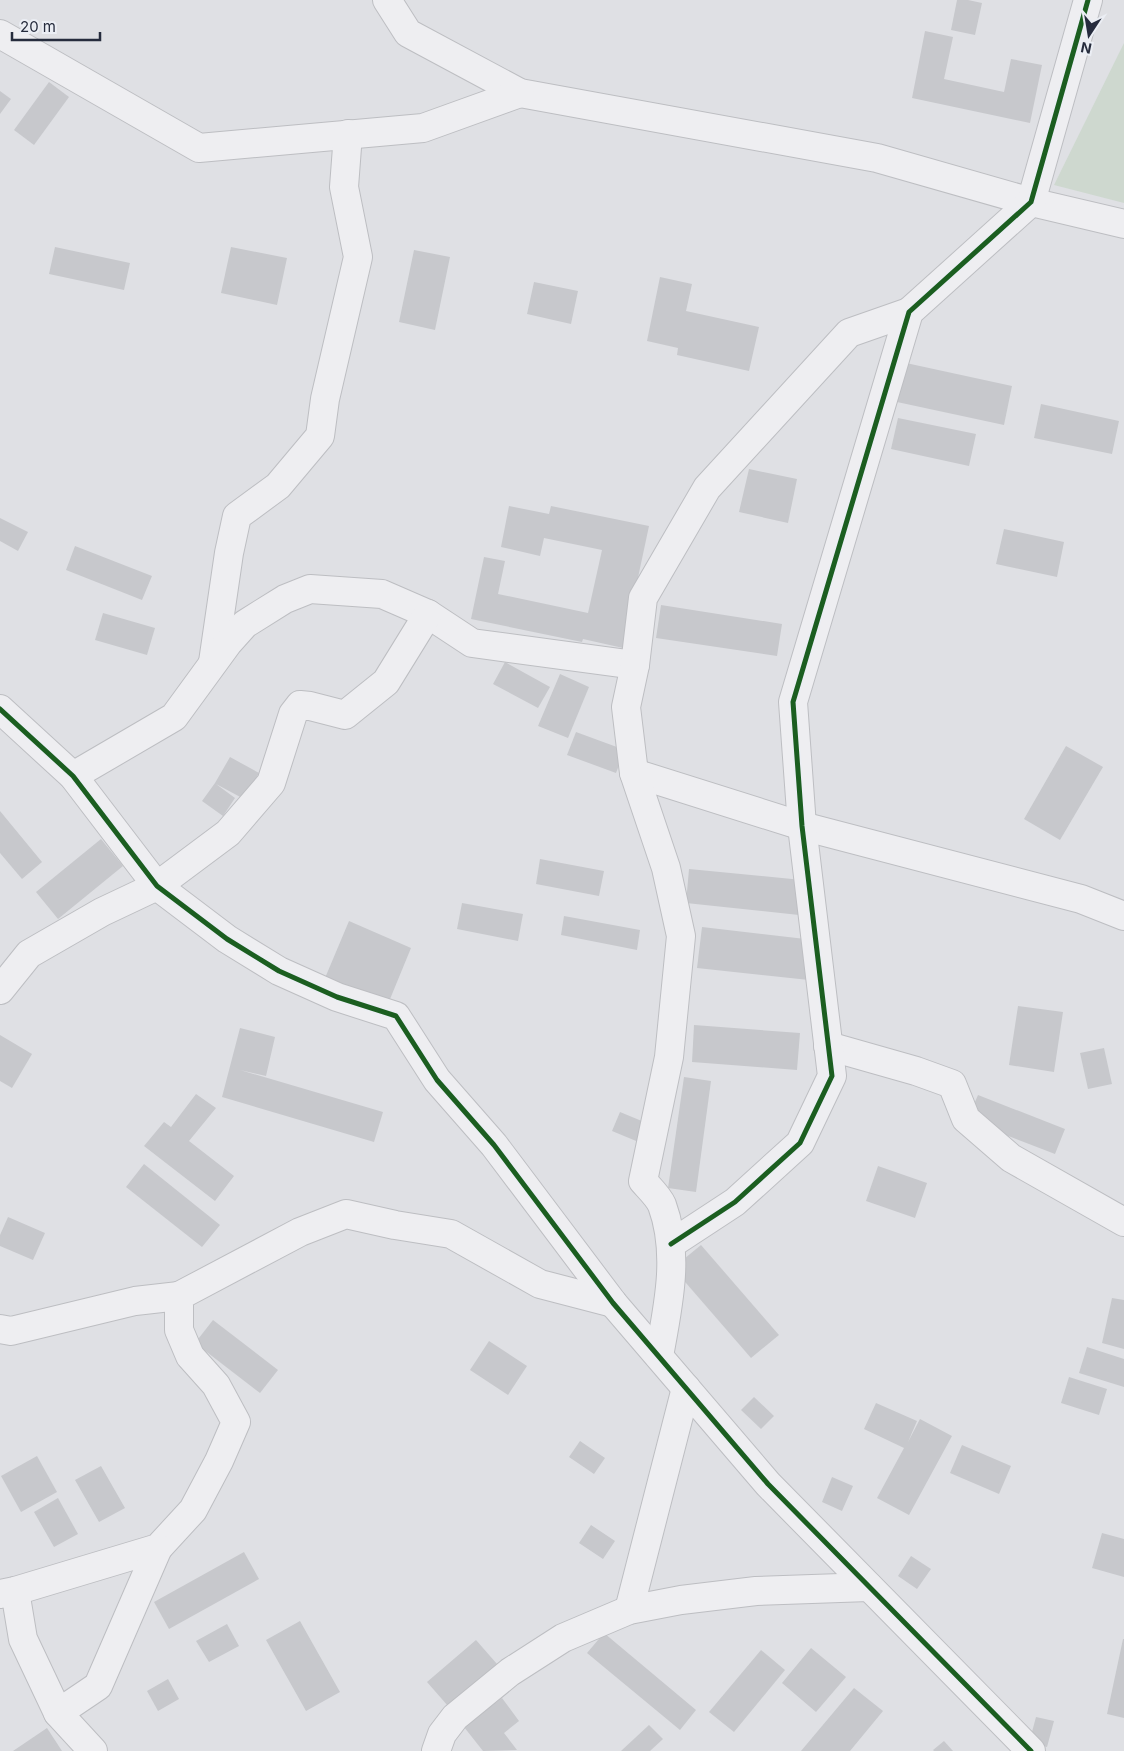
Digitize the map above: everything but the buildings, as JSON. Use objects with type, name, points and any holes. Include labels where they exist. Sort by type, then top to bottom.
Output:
[{"type":"street","points":[[387,0],[408,33],[520,93],[877,158],[1031,202],[1124,224]]},
{"type":"street","points":[[659,1356],[669,1301],[671,1244],[661,1203],[643,1180],[669,1057],[681,936],[666,868],[634,773],[626,707],[635,666],[643,598],[707,488],[849,332],[909,312],[1031,202],[1088,0]]},
{"type":"street","points":[[0,34],[199,148],[423,128],[520,93]]},
{"type":"street","points":[[213,663],[228,553],[237,516],[278,486],[320,436],[325,399],[358,257],[344,187],[348,134]]},
{"type":"street","points":[[671,1244],[735,1202],[800,1143],[832,1076],[802,826],[793,702],[909,312]]},
{"type":"street","points":[[72,776],[174,717],[228,643],[245,624],[285,600],[310,589],[382,594],[428,614],[472,643],[635,666]]},
{"type":"street","points":[[0,990],[29,954],[102,912],[157,886],[228,833],[271,783],[293,714],[300,705],[344,715],[386,682],[428,614]]},
{"type":"street","points":[[0,708],[72,776],[157,886],[227,939],[279,971],[337,997],[396,1016],[437,1080],[494,1145],[613,1303],[768,1484],[1031,1751]]},
{"type":"street","points":[[634,773],[802,826],[1081,899],[1124,916]]},
{"type":"street","points":[[828,1046],[916,1071],[952,1084],[966,1119],[1011,1158],[1124,1222]]},
{"type":"street","points":[[0,1329],[11,1331],[135,1301],[179,1296],[300,1232],[346,1214],[451,1234],[540,1284],[613,1303]]},
{"type":"street","points":[[58,1713],[98,1686],[158,1548],[193,1510],[219,1461],[236,1422],[216,1385],[190,1356],[179,1330],[179,1296]]},
{"type":"street","points":[[629,1610],[686,1388]]},
{"type":"street","points":[[93,1751],[58,1713],[23,1639],[7,1593],[158,1548]]},
{"type":"street","points":[[436,1751],[442,1734],[455,1717],[510,1672],[563,1638],[629,1610],[681,1600],[756,1591],[869,1586]]},
{"type":"shaded area","points":[[1124,43],[1124,203],[1054,185]]},
{"type":"cycle path","points":[[671,1244],[735,1202],[800,1143],[832,1076],[802,826],[793,702],[909,312],[1031,202],[1088,0]]},
{"type":"cycle path","points":[[0,709],[73,776],[157,886],[227,939],[279,971],[337,997],[396,1016],[437,1080],[494,1145],[613,1303],[768,1484],[1031,1751]]}]
